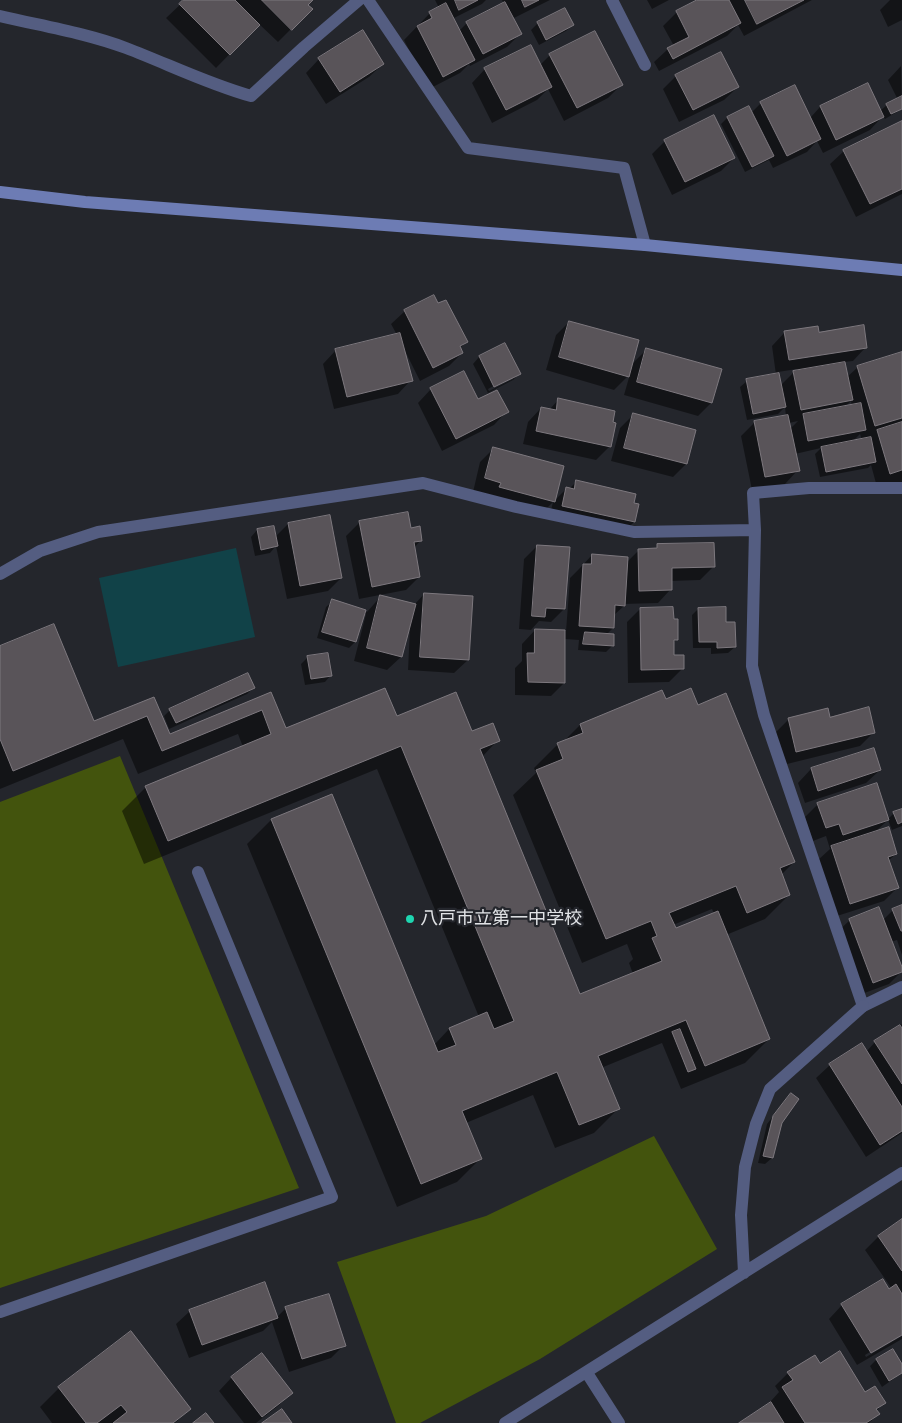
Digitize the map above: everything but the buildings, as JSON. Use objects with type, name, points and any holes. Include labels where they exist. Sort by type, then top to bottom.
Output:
[{"type":"street","points":[[0,16],[68,31],[125,48],[223,89],[251,96],[359,0]]},
{"type":"street","points":[[368,0],[468,148],[624,168],[644,245]]},
{"type":"street","points":[[612,0],[645,65]]},
{"type":"street","points":[[0,192],[85,202],[644,245],[902,270]]},
{"type":"street","points":[[0,574],[40,551],[98,532],[423,484],[516,507],[634,532],[755,530]]},
{"type":"street","points":[[863,1006],[764,715],[752,666],[754,493],[809,488],[902,488]]},
{"type":"street","points":[[0,1312],[332,1197],[198,872]]},
{"type":"street","points":[[744,1273],[741,1215],[745,1167],[756,1124],[770,1088],[863,1006],[902,987]]},
{"type":"street","points":[[505,1423],[902,1173]]},
{"type":"street","points":[[587,1373],[619,1423]]},
{"type":"green space","points":[[120,756],[299,1188],[0,1288],[0,802]]},
{"type":"green space","points":[[654,1136],[717,1249],[540,1359],[420,1423],[396,1423],[337,1262],[486,1216]]},
{"type":"water","points":[[236,548],[255,637],[118,667],[99,578]]},
{"type":"place","name":"八戸市立第一中学校","points":[[410,919]]}]
